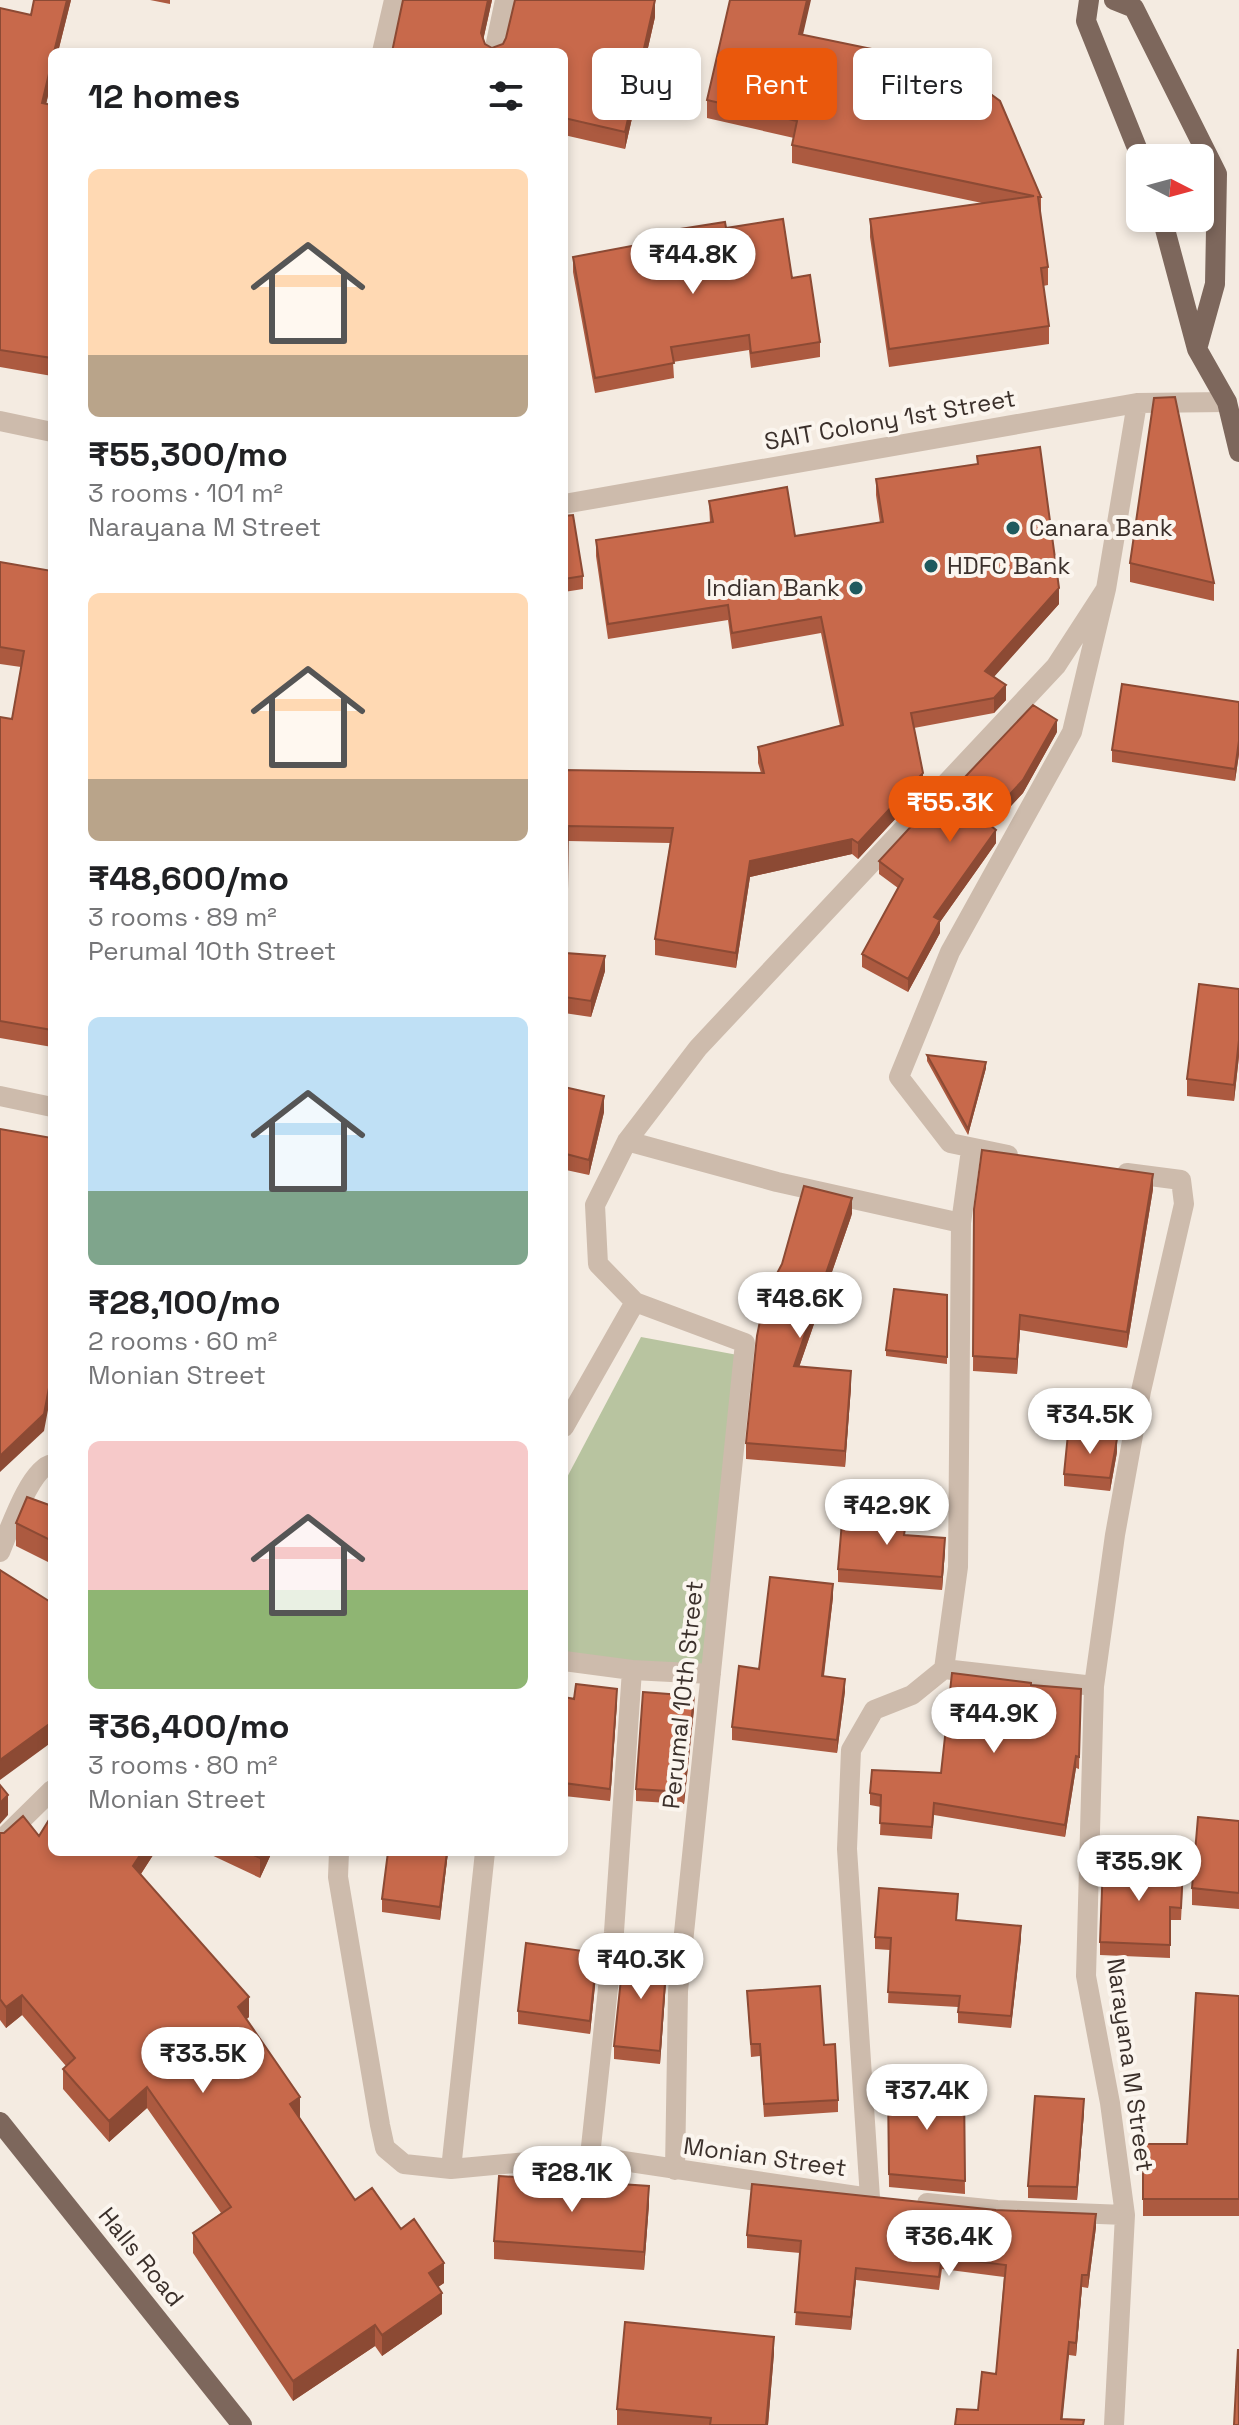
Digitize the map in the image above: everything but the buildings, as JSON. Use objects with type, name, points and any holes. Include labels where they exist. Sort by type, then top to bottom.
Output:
[{"type":"main road","points":[[1089,0],[1086,21],[1135,144]]},
{"type":"main road","points":[[1114,0],[1134,8],[1217,174],[1215,284],[1197,349]]},
{"type":"main road","points":[[1166,232],[1197,349],[1227,402],[1239,452]]},
{"type":"main road","name":"Halls Road","points":[[0,2122],[242,2425]]},
{"type":"street","points":[[383,48],[394,0]]},
{"type":"street","points":[[495,48],[505,0]]},
{"type":"street","name":"SAIT Colony 1st Street","points":[[568,503],[1137,403],[1227,402]]},
{"type":"street","points":[[1029,1158],[971,1150],[950,1143],[899,1077],[950,952],[1072,732],[1106,589],[1137,403]]},
{"type":"street","points":[[0,421],[48,431]]},
{"type":"street","points":[[568,1420],[635,1302],[598,1264],[595,1205],[627,1141],[698,1048],[1056,666],[1106,589]]},
{"type":"street","points":[[0,1096],[48,1106]]},
{"type":"street","points":[[627,1141],[777,1182],[961,1223]]},
{"type":"street","points":[[886,2199],[847,1849],[851,1750],[874,1710],[912,1695],[944,1669],[958,1567],[961,1223],[971,1150]]},
{"type":"street","name":"Narayana M Street","points":[[1102,1169],[1181,1180],[1184,1204],[1141,1391],[1115,1535],[1094,1686],[1086,1976],[1110,2103],[1125,2215],[1114,2425]]},
{"type":"street","name":"Perumal 10th Street","points":[[635,1302],[745,1343],[678,1991],[675,2170]]},
{"type":"street","points":[[0,1552],[33,1478],[48,1465]]},
{"type":"street","points":[[568,1662],[632,1670],[711,1674]]},
{"type":"street","points":[[944,1669],[1094,1686]]},
{"type":"street","points":[[590,2156],[614,1932],[632,1670]]},
{"type":"street","points":[[0,1841],[48,1794]]},
{"type":"street","name":"Monian Street","points":[[339,1856],[338,1877],[385,2148],[404,2164],[451,2169],[590,2156],[886,2199],[997,2210],[1125,2215]]},
{"type":"street","points":[[451,2169],[485,1856]]},
{"type":"green space","points":[[641,1337],[743,1356],[705,1670],[568,1658],[568,1475]]},
{"type":"place","name":"Canara Bank","points":[[1013,528]]},
{"type":"place","name":"HDFC Bank","points":[[931,566]]},
{"type":"place","name":"Indian Bank","points":[[856,588]]}]
